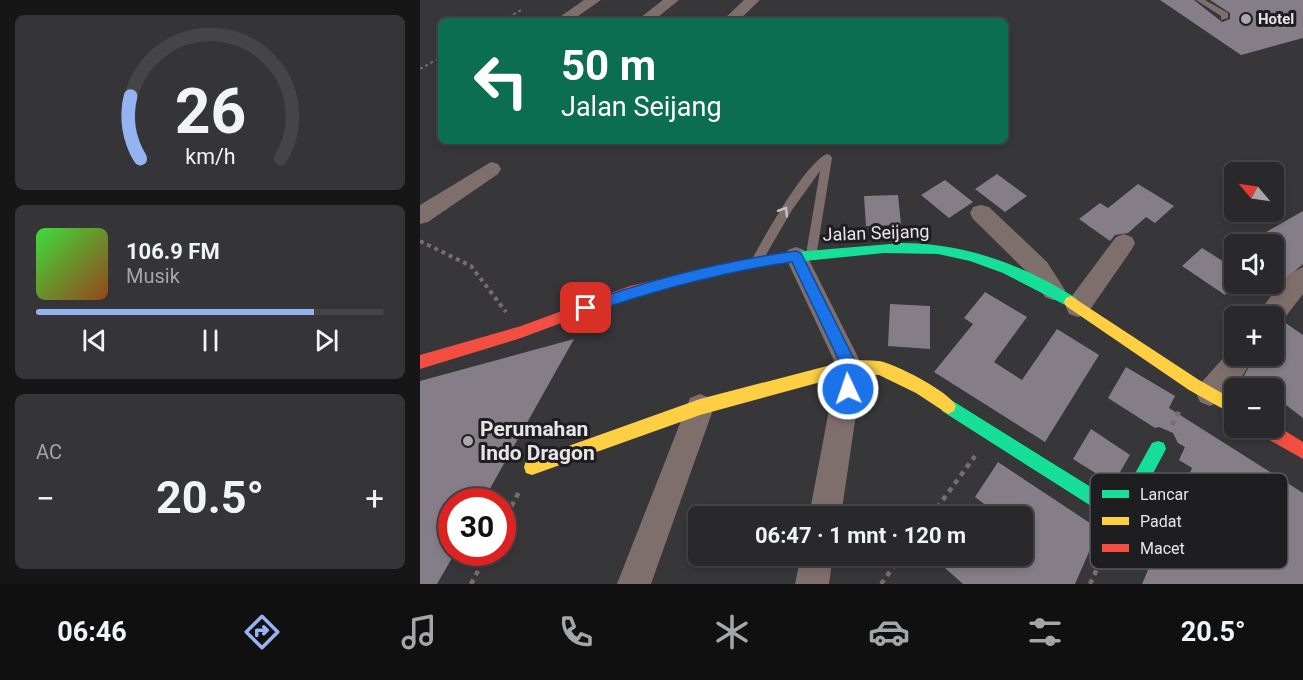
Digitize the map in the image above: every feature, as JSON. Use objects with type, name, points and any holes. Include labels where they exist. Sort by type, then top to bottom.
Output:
[{"type":"main road","name":"Jalan Seijang","points":[[420,363],[521,332],[630,292],[756,262],[877,248],[940,249],[992,264],[1053,290],[1224,402]]},
{"type":"main road","points":[[532,467],[700,407],[850,367],[880,368],[921,388],[1090,496]]},
{"type":"main road","points":[[1282,438],[1303,451]]},
{"type":"main road","points":[[1145,473],[1158,449]]},
{"type":"street","points":[[566,18],[594,0]]},
{"type":"street","points":[[647,18],[672,0]]},
{"type":"street","points":[[732,18],[753,0]]},
{"type":"street","points":[[420,216],[491,169]]},
{"type":"street","points":[[981,213],[1039,269],[1053,290]]},
{"type":"street","points":[[1078,307],[1124,243]]},
{"type":"street","points":[[804,255],[850,367],[827,506]]},
{"type":"street","points":[[1279,306],[1303,277]]},
{"type":"street","points":[[1202,389],[1228,366]]},
{"type":"street","points":[[634,584],[700,407]]},
{"type":"street","points":[[812,584],[816,566]]},
{"type":"lane","points":[[1200,0],[1220,11],[1225,15],[1224,18]]},
{"type":"lane","points":[[756,262],[784,209],[803,182],[827,157],[804,255]]},
{"type":"path","points":[[508,18],[521,10]]},
{"type":"path","points":[[420,69],[438,59]]},
{"type":"path","points":[[420,241],[451,254],[471,266],[521,332]]},
{"type":"path","points":[[1158,449],[1202,389]]},
{"type":"path","points":[[938,506],[992,433]]},
{"type":"path","points":[[516,497],[532,467]]},
{"type":"path","points":[[471,584],[481,566]]},
{"type":"path","points":[[880,584],[894,566]]},
{"type":"path","points":[[1090,584],[1097,569]]},
{"type":"building","name":"Hotel","points":[[1160,0],[1194,0],[1222,22],[1230,19],[1230,13],[1210,0],[1303,0],[1303,38],[1241,55]]},
{"type":"building","points":[[997,174],[1027,196],[1005,212],[975,189]]},
{"type":"building","points":[[945,180],[973,202],[949,218],[921,195]]},
{"type":"building","points":[[1138,184],[1174,206],[1155,223],[1146,217],[1128,233],[1115,235],[1110,241],[1079,219],[1100,203],[1108,208]]},
{"type":"building","points":[[898,195],[901,225],[866,226],[864,196]]},
{"type":"building","points":[[1303,211],[1303,264],[1284,280],[1284,234],[1263,234]]},
{"type":"building","points":[[1202,248],[1224,262],[1224,294],[1226,294],[1225,295],[1182,266]]},
{"type":"building","points":[[985,292],[1027,317],[994,362],[1022,380],[1057,329],[1099,355],[1045,442],[934,372],[973,324],[964,318]]},
{"type":"building","points":[[890,304],[930,306],[930,349],[888,346]]},
{"type":"building","points":[[1284,322],[1303,335],[1303,418],[1286,405],[1284,408],[1284,378],[1243,378],[1249,366],[1284,366]]},
{"type":"building","name":"Perumahan Indo Dragon","points":[[574,339],[490,488],[438,488],[438,566],[447,566],[437,584],[420,584],[420,381]]},
{"type":"building","points":[[1126,367],[1175,396],[1169,408],[1271,473],[1190,473],[1192,468],[1179,460],[1185,447],[1178,443],[1173,433],[1159,427],[1155,428],[1108,398]]},
{"type":"building","points":[[1091,429],[1130,455],[1119,473],[1095,473],[1073,459]]},
{"type":"building","points":[[998,462],[1090,523],[1090,550],[1075,584],[963,584],[945,568],[946,566],[1033,566],[1033,506],[987,506],[975,497]]},
{"type":"building","points":[[1288,483],[1303,493],[1303,584],[1142,584],[1148,569],[1288,569]]},
{"type":"traffic: fast","points":[[795,257],[884,248],[938,249],[970,256],[1007,269],[1042,285],[1071,302]]},
{"type":"traffic: fast","points":[[948,406],[1090,496]]},
{"type":"traffic: fast","points":[[1145,473],[1158,449]]},
{"type":"traffic: slow","points":[[1071,302],[1194,385],[1224,402]]},
{"type":"traffic: slow","points":[[532,467],[700,407],[850,367],[880,368],[921,388],[948,406]]},
{"type":"traffic: jam","points":[[420,362],[521,332],[630,292],[756,262],[795,257]]},
{"type":"traffic: jam","points":[[1282,438],[1303,451]]},
{"type":"place","name":"Hotel","points":[[1246,19]]},
{"type":"place","name":"Perumahan Indo Dragon","points":[[468,441]]},
{"type":"route","points":[[586,308],[630,292],[756,262],[796,256],[850,367],[848,389]]}]
